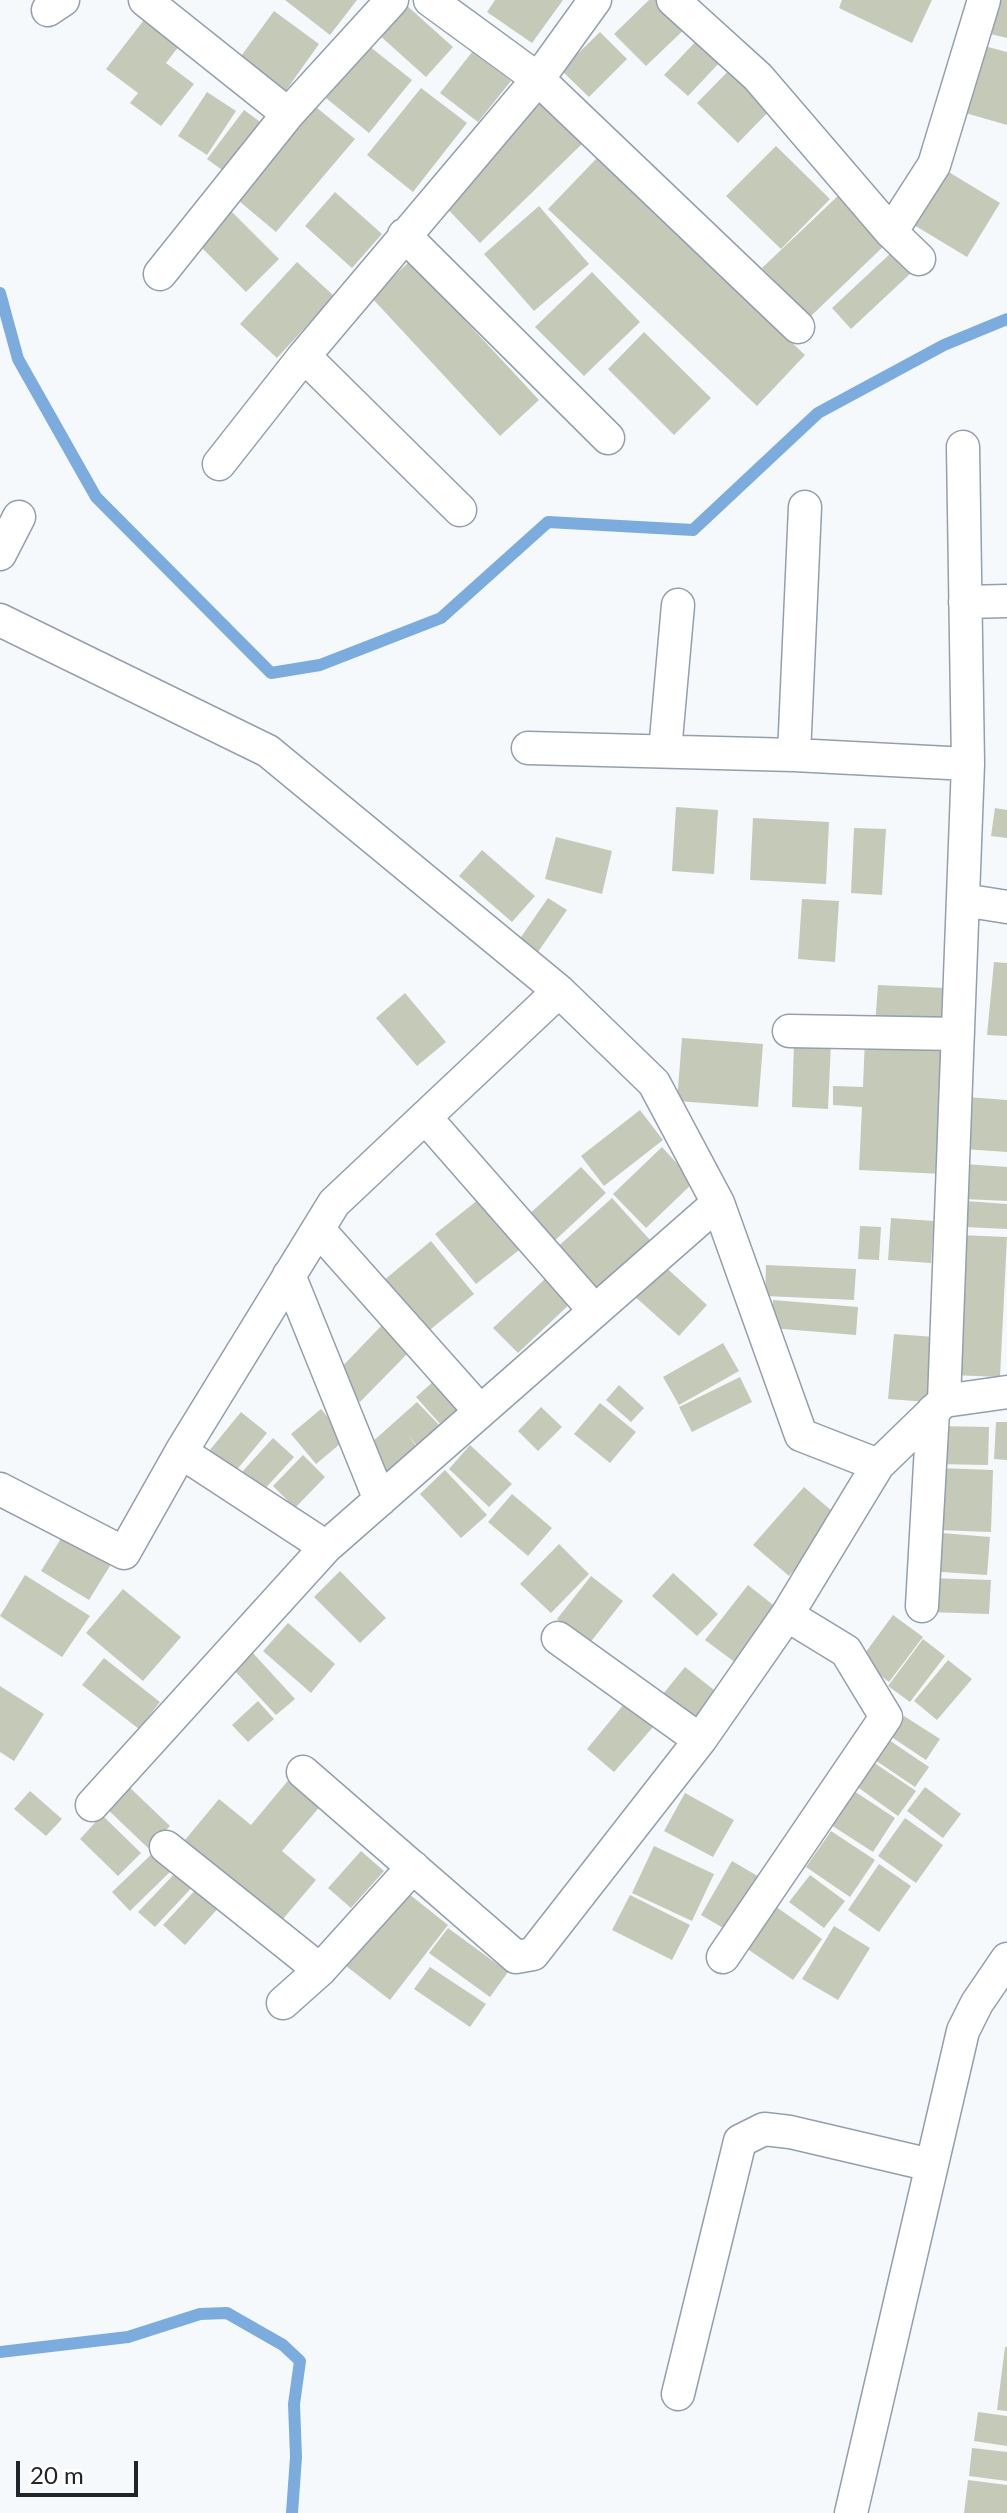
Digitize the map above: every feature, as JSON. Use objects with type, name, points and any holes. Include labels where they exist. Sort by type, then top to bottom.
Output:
[{"type":"street","points":[[145,0],[288,114]]},
{"type":"street","points":[[160,274],[288,114],[392,0]]},
{"type":"street","points":[[430,0],[538,79],[798,327]]},
{"type":"street","points":[[219,464],[404,235],[538,79],[595,0]]},
{"type":"street","points":[[673,0],[758,77],[891,232],[919,259]]},
{"type":"street","points":[[891,232],[934,165],[984,0]]},
{"type":"street","points":[[404,235],[608,438]]},
{"type":"street","points":[[304,356],[460,510]]},
{"type":"street","points":[[922,1606],[939,1406],[968,764],[963,447]]},
{"type":"street","points":[[794,755],[805,507]]},
{"type":"street","points":[[0,554],[19,517]]},
{"type":"street","points":[[965,602],[1007,601]]},
{"type":"street","points":[[665,751],[678,605]]},
{"type":"street","points":[[0,620],[268,751],[559,991],[654,1083],[718,1203],[801,1435],[878,1465]]},
{"type":"street","points":[[528,748],[794,755],[968,764]]},
{"type":"street","points":[[963,900],[1007,907]]},
{"type":"street","points":[[0,1489],[124,1553],[181,1452],[334,1203],[559,991]]},
{"type":"street","points":[[789,1031],[958,1034]]},
{"type":"street","points":[[425,1117],[595,1311]]},
{"type":"street","points":[[92,1805],[326,1547],[718,1203]]},
{"type":"street","points":[[318,1229],[480,1411]]},
{"type":"street","points":[[289,1275],[380,1500]]},
{"type":"street","points":[[303,1772],[516,1957],[533,1954],[700,1740],[787,1615],[878,1465],[939,1406],[1007,1392]]},
{"type":"street","points":[[181,1452],[326,1547]]},
{"type":"street","points":[[723,1957],[886,1717],[846,1651],[787,1615]]},
{"type":"street","points":[[558,1638],[700,1740]]},
{"type":"street","points":[[166,1847],[320,1970]]},
{"type":"street","points":[[283,2003],[320,1970],[413,1867]]},
{"type":"street","points":[[851,2513],[963,2031],[977,2003],[1007,1959]]},
{"type":"street","points":[[678,2394],[740,2141],[764,2129],[790,2132],[931,2165]]},
{"type":"building","points":[[285,0],[357,0],[330,35]]},
{"type":"building","points":[[495,0],[563,0],[532,43],[487,12]]},
{"type":"building","points":[[649,0],[666,0],[690,24],[646,66],[614,34]]},
{"type":"building","points":[[842,0],[932,0],[912,43],[839,8]]},
{"type":"building","points":[[987,0],[1007,0],[1007,38],[978,31]]},
{"type":"building","points":[[405,4],[453,47],[426,77],[378,34]]},
{"type":"building","points":[[274,11],[319,44],[282,96],[236,63]]},
{"type":"building","points":[[147,16],[182,42],[166,63],[194,84],[161,126],[130,103],[138,93],[106,69]]},
{"type":"building","points":[[600,32],[627,59],[589,97],[561,70]]},
{"type":"building","points":[[699,38],[722,60],[688,96],[664,75]]},
{"type":"building","points":[[973,43],[1007,52],[1007,125],[955,110]]},
{"type":"building","points":[[369,46],[412,80],[369,133],[326,98]]},
{"type":"building","points":[[472,52],[511,81],[478,122],[440,93]]},
{"type":"building","points":[[737,62],[778,102],[738,143],[697,103]]},
{"type":"building","points":[[421,88],[467,123],[413,192],[367,155]]},
{"type":"building","points":[[207,92],[236,111],[207,155],[178,136]]},
{"type":"building","points":[[543,101],[584,142],[480,243],[440,201]]},
{"type":"building","points":[[311,103],[355,139],[276,232],[233,196]]},
{"type":"building","points":[[244,110],[270,129],[233,178],[207,159]]},
{"type":"building","points":[[776,146],[830,199],[781,249],[726,196]]},
{"type":"building","points":[[597,158],[805,355],[757,406],[548,209]]},
{"type":"building","points":[[942,168],[1000,203],[967,257],[909,222]]},
{"type":"building","points":[[335,192],[382,234],[352,268],[305,226]]},
{"type":"building","points":[[840,194],[888,242],[810,317],[762,268]]},
{"type":"building","points":[[226,206],[279,259],[246,292],[193,239]]},
{"type":"building","points":[[539,206],[589,264],[534,311],[484,254]]},
{"type":"building","points":[[892,252],[911,273],[851,329],[832,308]]},
{"type":"building","points":[[410,261],[539,400],[500,436],[371,297]]},
{"type":"building","points":[[297,262],[334,296],[277,358],[240,324]]},
{"type":"building","points":[[592,272],[640,322],[584,376],[535,327]]},
{"type":"building","points":[[644,332],[711,398],[674,435],[608,369]]},
{"type":"building","points":[[676,807],[718,810],[714,874],[672,871]]},
{"type":"building","points":[[995,808],[1007,810],[1007,838],[991,836]]},
{"type":"building","points":[[753,818],[829,822],[826,884],[750,880]]},
{"type":"building","points":[[854,828],[886,829],[882,895],[851,893]]},
{"type":"building","points":[[556,837],[612,851],[602,894],[545,879]]},
{"type":"building","points":[[482,850],[535,896],[512,922],[459,876]]},
{"type":"building","points":[[548,898],[567,910],[538,952],[519,940]]},
{"type":"building","points":[[802,899],[839,901],[835,962],[798,959]]},
{"type":"building","points":[[994,962],[1007,963],[1007,1036],[987,1035]]},
{"type":"building","points":[[878,985],[946,988],[945,1028],[875,1025]]},
{"type":"building","points":[[405,993],[446,1042],[417,1066],[376,1018]]},
{"type":"building","points":[[682,1038],[763,1044],[758,1107],[677,1101]]},
{"type":"building","points":[[865,1038],[949,1042],[943,1174],[859,1170],[862,1107],[833,1105],[833,1086],[863,1087]]},
{"type":"building","points":[[794,1042],[831,1043],[828,1109],[792,1107]]},
{"type":"building","points":[[967,1097],[1007,1100],[1007,1152],[964,1149]]},
{"type":"building","points":[[640,1110],[663,1140],[604,1186],[581,1156]]},
{"type":"building","points":[[662,1147],[694,1182],[646,1228],[613,1194]]},
{"type":"building","points":[[965,1164],[1007,1167],[1007,1201],[964,1199]]},
{"type":"building","points":[[581,1167],[606,1193],[551,1244],[526,1217]]},
{"type":"building","points":[[488,1192],[528,1243],[476,1284],[435,1234]]},
{"type":"building","points":[[612,1198],[650,1240],[592,1291],[554,1250]]},
{"type":"building","points":[[966,1201],[1007,1204],[1007,1229],[965,1227]]},
{"type":"building","points":[[891,1218],[934,1221],[931,1263],[888,1260]]},
{"type":"building","points":[[860,1226],[881,1227],[879,1260],[858,1259]]},
{"type":"building","points":[[958,1235],[1007,1237],[1000,1377],[951,1375]]},
{"type":"building","points":[[431,1241],[474,1294],[426,1333],[383,1281]]},
{"type":"building","points":[[660,1262],[707,1305],[679,1336],[632,1294]]},
{"type":"building","points":[[766,1265],[856,1269],[854,1300],[765,1296]]},
{"type":"building","points":[[548,1276],[573,1301],[518,1353],[493,1328]]},
{"type":"building","points":[[773,1300],[858,1307],[856,1335],[771,1328]]},
{"type":"building","points":[[384,1323],[412,1349],[360,1402],[333,1376]]},
{"type":"building","points":[[894,1334],[935,1337],[928,1402],[888,1399]]},
{"type":"building","points":[[723,1343],[739,1371],[679,1405],[663,1377]]},
{"type":"building","points":[[740,1377],[752,1402],[692,1432],[679,1407]]},
{"type":"building","points":[[435,1380],[460,1407],[441,1425],[416,1397]]},
{"type":"building","points":[[619,1385],[644,1408],[631,1422],[606,1400]]},
{"type":"building","points":[[417,1402],[442,1428],[419,1448],[407,1434],[418,1448],[386,1477],[362,1451]]},
{"type":"building","points":[[600,1403],[636,1432],[610,1463],[574,1434]]},
{"type":"building","points":[[541,1407],[562,1427],[538,1451],[518,1431]]},
{"type":"building","points":[[321,1409],[346,1439],[316,1464],[291,1434]]},
{"type":"building","points":[[241,1412],[267,1433],[235,1472],[209,1451]]},
{"type":"building","points":[[996,1422],[1007,1422],[1007,1460],[994,1459]]},
{"type":"building","points":[[936,1426],[989,1427],[988,1465],[935,1464]]},
{"type":"building","points":[[273,1438],[294,1457],[262,1492],[241,1473]]},
{"type":"building","points":[[470,1445],[512,1484],[489,1507],[449,1469]]},
{"type":"building","points":[[303,1455],[325,1477],[295,1508],[273,1486]]},
{"type":"building","points":[[938,1468],[993,1470],[991,1532],[936,1530]]},
{"type":"building","points":[[445,1470],[487,1515],[461,1538],[420,1494]]},
{"type":"building","points":[[804,1487],[840,1518],[789,1576],[753,1545]]},
{"type":"building","points":[[512,1494],[552,1528],[528,1556],[488,1522]]},
{"type":"building","points":[[65,1532],[113,1561],[89,1600],[41,1571]]},
{"type":"building","points":[[930,1532],[990,1537],[987,1575],[927,1571]]},
{"type":"building","points":[[559,1544],[589,1574],[551,1613],[520,1584]]},
{"type":"building","points":[[340,1571],[386,1618],[360,1643],[314,1597]]},
{"type":"building","points":[[673,1573],[718,1614],[697,1636],[652,1596]]},
{"type":"building","points":[[25,1575],[90,1616],[62,1657],[0,1616]]},
{"type":"building","points":[[591,1576],[623,1601],[589,1644],[557,1619]]},
{"type":"building","points":[[929,1578],[991,1580],[989,1614],[928,1612]]},
{"type":"building","points":[[748,1585],[782,1612],[740,1666],[705,1640]]},
{"type":"building","points":[[123,1589],[181,1637],[143,1681],[86,1633]]},
{"type":"building","points":[[893,1615],[923,1637],[889,1682],[860,1660]]},
{"type":"building","points":[[288,1623],[335,1664],[311,1693],[263,1651]]},
{"type":"building","points":[[923,1639],[945,1656],[910,1702],[888,1686]]},
{"type":"building","points":[[253,1653],[295,1699],[276,1715],[234,1670]]},
{"type":"building","points":[[104,1658],[160,1702],[139,1729],[82,1685]]},
{"type":"building","points":[[948,1660],[972,1679],[937,1720],[914,1701]]},
{"type":"building","points":[[685,1667],[723,1697],[701,1724],[663,1694]]},
{"type":"building","points":[[0,1686],[44,1714],[14,1761],[0,1752]]},
{"type":"building","points":[[258,1701],[274,1719],[248,1742],[232,1725]]},
{"type":"building","points":[[624,1704],[653,1727],[614,1772],[587,1749]]},
{"type":"building","points":[[904,1716],[940,1739],[926,1760],[890,1736]]},
{"type":"building","points":[[886,1738],[929,1767],[915,1787],[872,1758]]},
{"type":"building","points":[[873,1762],[916,1791],[898,1816],[856,1786]]},
{"type":"building","points":[[291,1777],[323,1803],[282,1851],[316,1880],[277,1926],[180,1846],[219,1799],[251,1825]]},
{"type":"building","points":[[125,1783],[170,1826],[148,1848],[104,1806]]},
{"type":"building","points":[[925,1787],[961,1814],[943,1838],[907,1811]]},
{"type":"building","points":[[30,1791],[62,1819],[46,1836],[14,1809]]},
{"type":"building","points":[[854,1791],[895,1818],[873,1852],[831,1825]]},
{"type":"building","points":[[685,1793],[734,1820],[713,1857],[664,1831]]},
{"type":"building","points":[[102,1815],[141,1853],[118,1876],[80,1839]]},
{"type":"building","points":[[905,1818],[943,1845],[916,1883],[878,1856]]},
{"type":"building","points":[[831,1831],[875,1860],[850,1897],[806,1867]]},
{"type":"building","points":[[654,1846],[714,1874],[692,1921],[632,1893]]},
{"type":"building","points":[[158,1848],[176,1866],[130,1911],[112,1892]]},
{"type":"building","points":[[361,1851],[384,1871],[351,1908],[328,1888]]},
{"type":"building","points":[[732,1861],[761,1878],[730,1932],[701,1915]]},
{"type":"building","points":[[879,1864],[911,1886],[879,1932],[848,1910]]},
{"type":"building","points":[[180,1868],[196,1883],[155,1927],[138,1912]]},
{"type":"building","points":[[810,1875],[845,1901],[824,1928],[789,1902]]},
{"type":"building","points":[[199,1886],[221,1905],[185,1945],[163,1925]]},
{"type":"building","points":[[404,1890],[448,1925],[390,2000],[346,1966]]},
{"type":"building","points":[[630,1895],[690,1925],[672,1960],[612,1930]]},
{"type":"building","points":[[772,1904],[822,1939],[793,1980],[743,1946]]},
{"type":"building","points":[[834,1926],[870,1948],[838,2000],[802,1979]]},
{"type":"building","points":[[448,1928],[508,1972],[490,1997],[429,1953]]},
{"type":"building","points":[[430,1967],[486,2004],[470,2027],[414,1989]]},
{"type":"building","points":[[1007,2347],[1007,2411],[997,2410]]},
{"type":"building","points":[[978,2412],[1007,2416],[1007,2446],[974,2441]]},
{"type":"building","points":[[972,2448],[1007,2452],[1007,2481],[969,2476]]},
{"type":"building","points":[[968,2480],[1007,2485],[1007,2513],[964,2513]]},
{"type":"waterway","points":[[0,293],[18,359],[96,497],[271,673],[320,665],[441,618],[548,522],[693,530],[818,413],[944,345],[1007,319]]},
{"type":"waterway","points":[[0,2352],[128,2337],[200,2314],[227,2313],[283,2345],[300,2361],[294,2404],[296,2457],[292,2513]]}]
